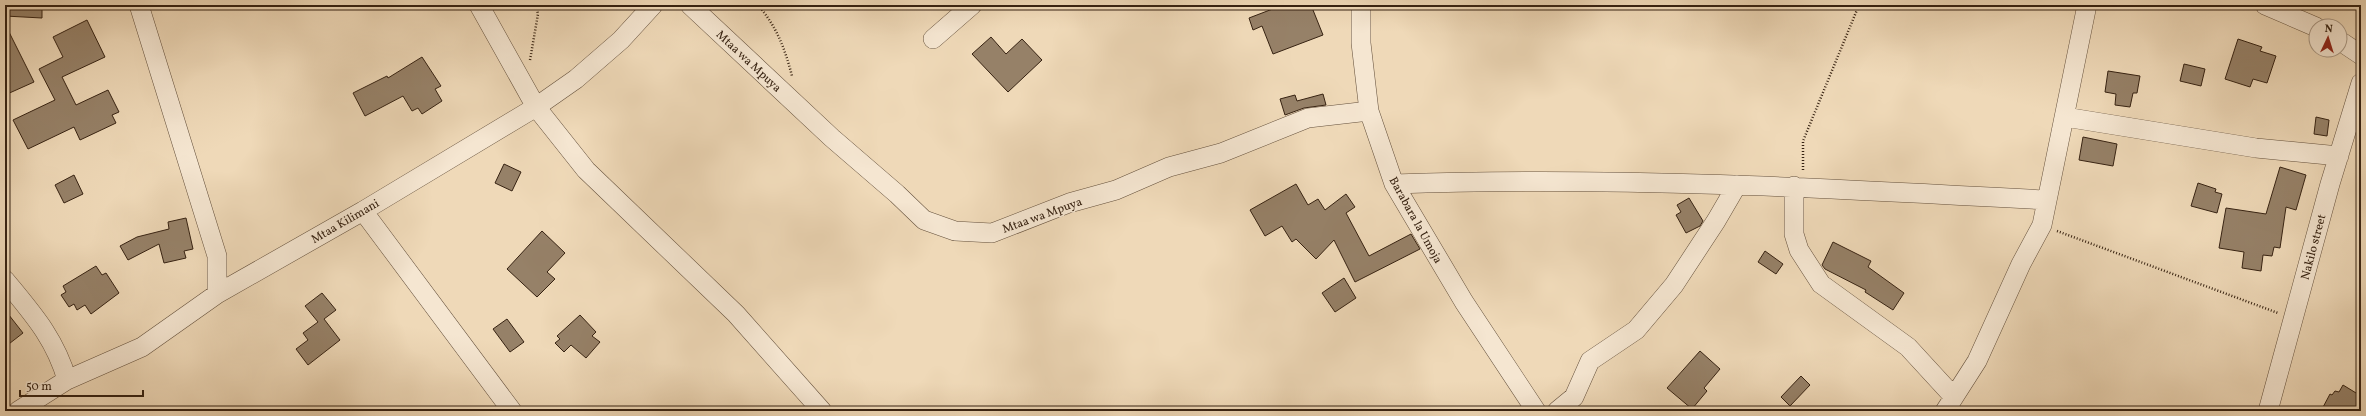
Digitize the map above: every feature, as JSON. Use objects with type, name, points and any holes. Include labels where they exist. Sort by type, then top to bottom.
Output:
[{"type":"street","points":[[139,5],[217,256],[217,294]]},
{"type":"street","points":[[479,5],[536,107],[586,170],[736,314],[822,411]]},
{"type":"street","name":"Mtaa Kilimani","points":[[18,411],[67,380],[142,347],[217,294],[363,211],[536,107],[576,79],[621,40],[653,5]]},
{"type":"street","name":"Mtaa wa Mpuya","points":[[690,5],[832,138],[897,194],[924,220],[955,231],[992,233],[1069,203],[1116,190],[1169,167],[1221,153],[1308,118],[1369,111]]},
{"type":"street","points":[[933,39],[972,5]]},
{"type":"street","name":"Barabara la Umoja","points":[[1361,5],[1361,42],[1369,111],[1394,184],[1464,302],[1536,411]]},
{"type":"street","points":[[1799,186],[1794,234],[1799,250],[1821,284],[1908,347],[1949,403],[1977,361],[2021,264],[2042,225],[2087,5]]},
{"type":"street","points":[[2265,5],[2308,24]]},
{"type":"street","points":[[2348,46],[2361,55]]},
{"type":"street","name":"Nakilo street","points":[[2268,411],[2339,156],[2361,83]]},
{"type":"street","points":[[2064,117],[2256,148],[2339,156]]},
{"type":"street","points":[[1394,184],[1456,182],[1799,186],[2046,200]]},
{"type":"street","points":[[1557,411],[1574,397],[1590,361],[1636,330],[1674,285],[1716,222],[1737,185]]},
{"type":"street","points":[[363,211],[512,411]]},
{"type":"street","points":[[5,280],[44,328],[61,360],[67,380]]},
{"type":"path","points":[[526,88],[538,14],[536,5]]},
{"type":"path","points":[[758,5],[768,17],[783,43],[792,79]]},
{"type":"path","points":[[1799,186],[1803,141],[1859,5]]},
{"type":"path","points":[[2042,225],[2294,318]]},
{"type":"building","points":[[5,5],[42,5],[42,18],[5,16]]},
{"type":"building","points":[[1283,5],[1311,5],[1323,35],[1273,54],[1262,26],[1253,30],[1249,18]]},
{"type":"building","points":[[87,20],[105,57],[62,77],[76,105],[108,90],[119,112],[112,115],[116,123],[80,140],[74,127],[28,149],[13,120],[55,100],[39,69],[63,57],[53,37]]},
{"type":"building","points":[[5,24],[34,82],[5,95]]},
{"type":"building","points":[[991,37],[1006,54],[1022,39],[1042,60],[1008,92],[972,54]]},
{"type":"building","points":[[2238,39],[2262,47],[2260,51],[2276,56],[2267,83],[2253,79],[2250,87],[2225,79]]},
{"type":"building","points":[[422,57],[441,86],[435,89],[442,101],[422,114],[418,108],[412,111],[403,96],[365,116],[353,93],[387,76],[388,78]]},
{"type":"building","points":[[2184,64],[2205,69],[2201,86],[2180,81]]},
{"type":"building","points":[[2108,71],[2140,76],[2137,93],[2133,93],[2130,107],[2115,105],[2116,94],[2105,92]]},
{"type":"building","points":[[1323,94],[1326,105],[1304,108],[1285,115],[1280,99],[1295,95],[1297,101]]},
{"type":"building","points":[[2316,117],[2329,120],[2327,136],[2314,134]]},
{"type":"building","points":[[2083,137],[2117,144],[2113,166],[2079,160]]},
{"type":"building","points":[[504,164],[521,172],[512,191],[495,183]]},
{"type":"building","points":[[2280,167],[2306,175],[2296,210],[2286,207],[2280,248],[2274,247],[2272,256],[2263,255],[2261,271],[2242,268],[2244,252],[2219,248],[2226,208],[2266,214]]},
{"type":"building","points":[[74,175],[83,194],[64,203],[55,185]]},
{"type":"building","points":[[2198,183],[2216,189],[2215,192],[2222,194],[2217,213],[2191,206]]},
{"type":"building","points":[[1296,184],[1308,205],[1318,199],[1325,210],[1346,194],[1355,207],[1346,213],[1369,256],[1411,234],[1420,249],[1355,282],[1334,240],[1316,259],[1296,239],[1292,242],[1282,226],[1265,236],[1250,210]]},
{"type":"building","points":[[1689,198],[1703,221],[1700,226],[1686,233],[1676,215],[1681,212],[1677,205]]},
{"type":"building","points":[[186,218],[193,249],[184,251],[186,258],[164,263],[159,244],[128,260],[120,246],[137,237],[169,229],[168,222]]},
{"type":"building","points":[[542,231],[565,253],[547,272],[555,279],[537,297],[507,269]]},
{"type":"building","points":[[1833,242],[1871,261],[1868,267],[1904,293],[1893,310],[1865,292],[1866,290],[1825,269],[1822,265]]},
{"type":"building","points":[[1765,251],[1783,264],[1776,274],[1758,262]]},
{"type":"building","points":[[96,266],[102,275],[106,273],[119,293],[91,314],[85,305],[77,310],[74,304],[69,307],[61,295],[66,292],[63,286]]},
{"type":"building","points":[[1344,278],[1356,298],[1335,312],[1322,293]]},
{"type":"building","points":[[322,293],[336,310],[324,319],[340,340],[308,365],[296,349],[308,340],[303,333],[318,322],[305,306]]},
{"type":"building","points":[[5,310],[23,333],[5,347]]},
{"type":"building","points":[[580,315],[596,332],[592,336],[600,342],[586,358],[571,345],[564,352],[555,343],[560,339],[557,336]]},
{"type":"building","points":[[507,319],[524,342],[510,352],[493,329]]},
{"type":"building","points":[[1700,351],[1720,369],[1704,388],[1707,391],[1692,409],[1667,388]]},
{"type":"building","points":[[1801,376],[1810,385],[1790,406],[1781,397]]},
{"type":"building","points":[[2343,385],[2361,396],[2361,411],[2321,411],[2330,394],[2332,395],[2335,391],[2339,392]]}]
